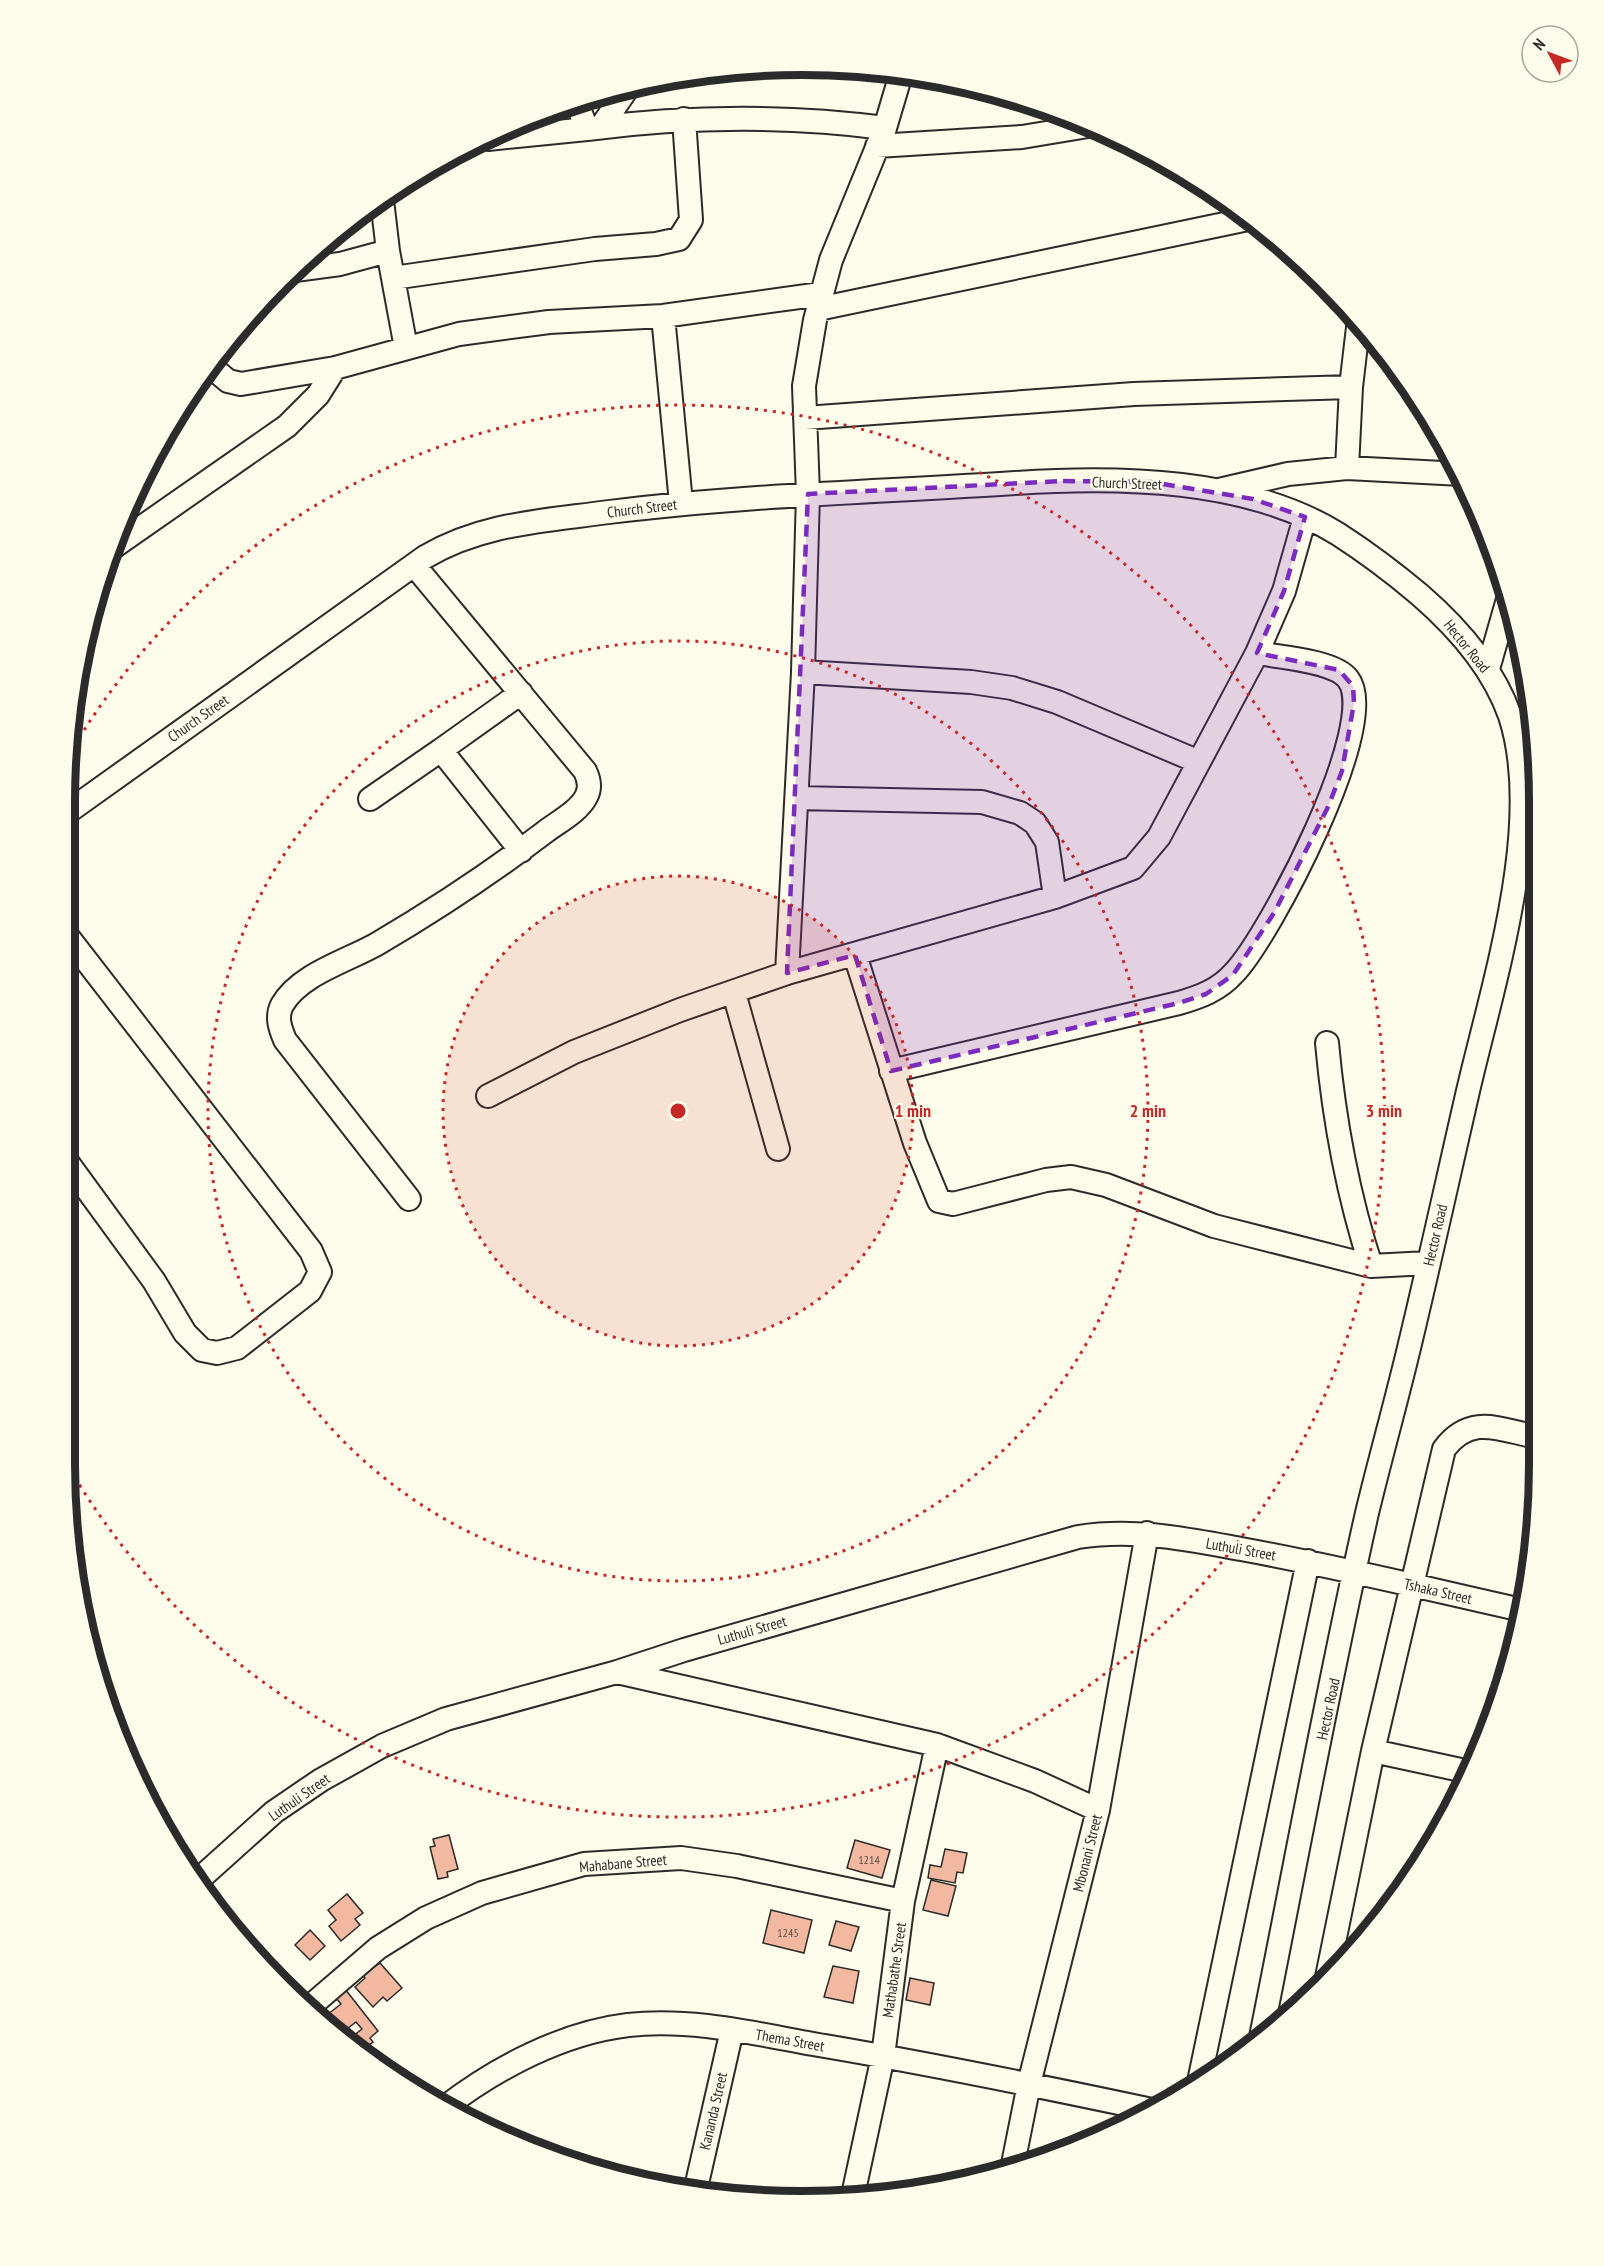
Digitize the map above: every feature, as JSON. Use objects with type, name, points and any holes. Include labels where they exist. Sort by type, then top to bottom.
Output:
[{"type":"street","points":[[787,974],[803,672],[808,494],[804,386],[820,301],[842,229],[881,137],[899,81]]},
{"type":"street","points":[[594,128],[619,99]]},
{"type":"street","points":[[582,110],[594,128]]},
{"type":"street","points":[[511,136],[684,119],[792,118],[881,137],[1022,137],[1075,128]]},
{"type":"street","points":[[393,278],[584,250],[656,244],[678,239],[691,219],[684,119]]},
{"type":"street","points":[[383,208],[388,251],[406,348]]},
{"type":"street","points":[[216,371],[228,381],[241,384],[335,368],[459,334],[549,322],[663,316],[820,301],[1239,221]]},
{"type":"street","points":[[309,268],[340,264],[388,251]]},
{"type":"street","points":[[663,316],[681,503]]},
{"type":"street","points":[[1347,468],[1351,387],[1357,333]]},
{"type":"street","points":[[124,539],[287,426],[318,395],[335,368]]},
{"type":"street","points":[[805,418],[1103,396],[1351,387]]},
{"type":"street","points":[[1212,491],[1288,474],[1347,468],[1450,473]]},
{"type":"street","name":"Church Street","points":[[75,806],[414,566],[451,543],[494,528],[681,503],[808,494],[1105,481],[1151,482],[1212,491],[1275,506],[1305,517]]},
{"type":"street","points":[[488,1096],[574,1052],[629,1029],[787,974],[1055,897],[1125,873],[1140,862],[1159,837],[1257,653],[1288,580],[1305,517]]},
{"type":"street","name":"Hector Road","points":[[1263,2026],[1354,1572],[1496,970],[1523,819],[1523,789],[1509,714],[1488,669],[1457,631],[1408,586],[1336,532],[1305,517]]},
{"type":"street","points":[[409,1199],[285,1040],[279,1027],[279,1013],[296,989],[309,980],[380,942],[521,851],[576,809],[586,798],[590,784],[585,771],[414,566]]},
{"type":"street","points":[[1488,669],[1504,614]]},
{"type":"street","points":[[891,1071],[1179,1003],[1215,989],[1240,968],[1274,913],[1328,807],[1342,771],[1354,703],[1353,686],[1339,670],[1257,653]]},
{"type":"street","points":[[803,672],[971,682],[1012,688],[1057,702],[1198,762]]},
{"type":"street","points":[[370,799],[521,693]]},
{"type":"street","points":[[441,750],[521,851]]},
{"type":"street","points":[[797,798],[982,802],[1020,813],[1035,823],[1047,842],[1055,897]]},
{"type":"street","points":[[75,947],[311,1251],[319,1266],[318,1279],[310,1291],[246,1342],[226,1352],[202,1350],[185,1333],[153,1281],[75,1174]]},
{"type":"street","points":[[855,955],[891,1071],[931,1186],[935,1196],[946,1204],[1046,1180],[1071,1177],[1088,1179],[1214,1226],[1371,1266],[1428,1263]]},
{"type":"street","points":[[734,993],[778,1149]]},
{"type":"street","points":[[1327,1043],[1334,1120],[1360,1232],[1371,1266]]},
{"type":"street","points":[[1330,1963],[1373,1751],[1414,1586],[1444,1449],[1453,1437],[1476,1425],[1529,1435]]},
{"type":"street","name":"Luthuli Street","points":[[203,1876],[274,1812],[321,1780],[382,1746],[446,1719],[617,1672],[684,1650],[1078,1537],[1105,1533],[1148,1533],[1308,1561],[1354,1572]]},
{"type":"street","name":"Mbonani Street","points":[[1014,2159],[1029,2084],[1098,1810],[1148,1533]]},
{"type":"street","points":[[1201,2071],[1308,1561]]},
{"type":"street","name":"Tshaka Street","points":[[1354,1572],[1514,1608]]},
{"type":"street","points":[[617,1672],[937,1745],[1035,1781],[1098,1810]]},
{"type":"street","name":"Mathabathe Street","points":[[854,2189],[883,2056],[903,1901],[937,1745]]},
{"type":"street","points":[[1373,1751],[1461,1770]]},
{"type":"street","name":"Mahabane Street","points":[[314,2003],[378,1948],[426,1918],[482,1893],[584,1864],[681,1858],[737,1866],[903,1901]]},
{"type":"street","name":"Thema Street","points":[[453,2102],[486,2077],[588,2033],[626,2025],[664,2022],[732,2030],[883,2056],[1140,2107]]},
{"type":"street","name":"Kananda Street","points":[[697,2183],[732,2030]]},
{"type":"highlighted area","points":[[1063,481],[1151,482],[1253,499],[1305,517],[1284,591],[1257,653],[1339,670],[1353,686],[1354,703],[1342,771],[1328,807],[1274,913],[1233,975],[1206,994],[1179,1003],[891,1071],[855,955],[787,973],[808,494]]},
{"type":"building","points":[[449,1835],[458,1869],[447,1872],[448,1877],[438,1879],[430,1847],[435,1846],[433,1839]]},
{"type":"building","points":[[855,1840],[890,1850],[882,1878],[847,1868]]},
{"type":"building","points":[[945,1849],[967,1853],[963,1873],[957,1872],[955,1883],[928,1878],[930,1865],[941,1867]]},
{"type":"building","points":[[931,1880],[956,1886],[948,1916],[923,1910]]},
{"type":"building","points":[[347,1894],[363,1913],[355,1919],[360,1925],[341,1941],[329,1926],[336,1920],[328,1910]]},
{"type":"building","points":[[771,1910],[812,1920],[804,1953],[763,1943]]},
{"type":"building","points":[[836,1921],[859,1927],[851,1951],[829,1945]]},
{"type":"building","points":[[310,1930],[325,1946],[310,1960],[295,1945]]},
{"type":"building","points":[[380,1963],[402,1988],[387,2001],[383,1997],[373,2007],[355,1987],[365,1978],[362,1974]]},
{"type":"building","points":[[833,1966],[859,1971],[853,2003],[824,1997]]},
{"type":"building","points":[[910,1978],[934,1983],[930,2005],[906,2000]]},
{"type":"building","points":[[345,1989],[378,2031],[370,2038],[373,2042],[367,2047],[353,2036],[362,2029],[356,2022],[346,2030],[327,2015],[341,2004],[335,1997]]}]
